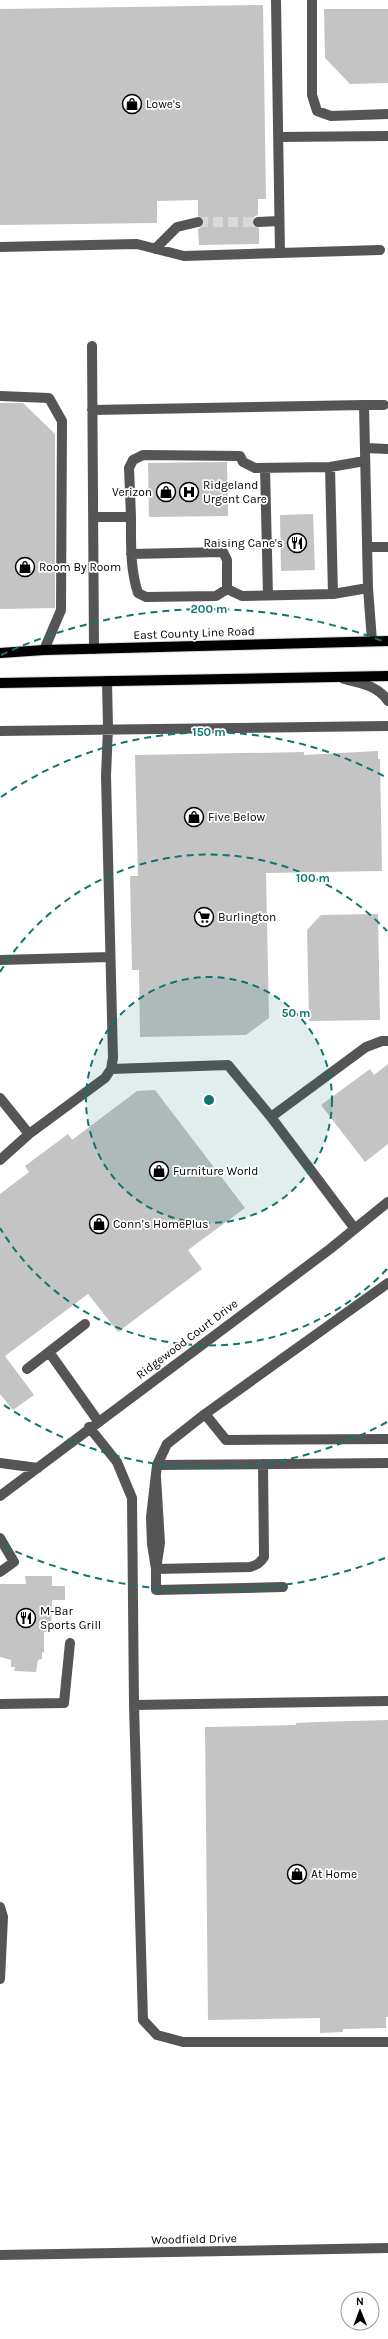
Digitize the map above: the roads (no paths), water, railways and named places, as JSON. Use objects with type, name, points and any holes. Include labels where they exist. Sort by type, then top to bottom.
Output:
[{"type":"main road","name":"East County Line Road","points":[[0,653],[44,650],[388,641]]},
{"type":"main road","points":[[0,683],[388,676]]},
{"type":"street","points":[[276,0],[280,253]]},
{"type":"street","points":[[312,0],[312,95],[317,111],[331,116],[388,114]]},
{"type":"street","points":[[278,137],[388,136]]},
{"type":"street","points":[[258,222],[279,221]]},
{"type":"street","points":[[155,249],[177,227],[198,222]]},
{"type":"street","points":[[0,247],[137,244],[184,256],[380,250]]},
{"type":"street","points":[[92,346],[94,649]]},
{"type":"street","points":[[0,396],[49,398],[62,421],[61,610],[44,650]]},
{"type":"street","points":[[364,405],[368,588],[372,641]]},
{"type":"street","points":[[92,410],[384,405]]},
{"type":"street","points":[[365,448],[388,448]]},
{"type":"street","points":[[227,589],[216,596],[146,597],[138,593],[134,582],[131,554],[129,468],[133,460],[143,455],[240,456],[249,466],[265,468],[330,467],[365,461]]},
{"type":"street","points":[[330,467],[333,594]]},
{"type":"street","points":[[265,468],[268,595]]},
{"type":"street","points":[[94,518],[131,517]]},
{"type":"street","points":[[367,547],[388,547]]},
{"type":"street","points":[[131,554],[223,552],[227,560],[227,589]]},
{"type":"street","points":[[227,589],[242,596],[333,594],[368,588]]},
{"type":"street","points":[[334,677],[363,683],[377,689],[388,701]]},
{"type":"street","points":[[0,1160],[29,1134],[105,1078],[111,1068],[113,1058],[106,776],[108,728],[107,681]]},
{"type":"street","points":[[0,731],[108,728],[388,726]]},
{"type":"street","points":[[0,960],[110,957]]},
{"type":"street","points":[[271,1117],[366,1047],[382,1041],[388,1041]]},
{"type":"street","points":[[111,1068],[228,1065],[271,1117],[355,1229]]},
{"type":"street","points":[[0,1098],[29,1134]]},
{"type":"street","name":"Ridgewood Court Drive","points":[[0,1496],[89,1427],[355,1229],[388,1202]]},
{"type":"street","points":[[283,1587],[156,1590],[156,1569],[160,1543],[156,1477],[157,1465],[167,1444],[205,1414],[388,1284]]},
{"type":"street","points":[[27,1369],[85,1324]]},
{"type":"street","points":[[49,1352],[98,1421]]},
{"type":"street","points":[[205,1414],[226,1440],[388,1439]]},
{"type":"street","points":[[89,1427],[118,1462],[132,1498],[134,1706],[143,2020],[157,2035],[183,2042],[388,2042]]},
{"type":"street","points":[[0,1463],[38,1468]]},
{"type":"street","points":[[157,1465],[388,1463]]},
{"type":"street","points":[[156,1569],[250,1567],[257,1565],[262,1561],[264,1556],[264,1464]]},
{"type":"street","points":[[0,1538],[14,1562],[0,1572]]},
{"type":"street","points":[[0,1704],[64,1703],[70,1643]]},
{"type":"street","points":[[134,1706],[388,1701]]},
{"type":"street","points":[[0,1907],[3,1917],[0,1979]]},
{"type":"street","name":"Woodfield Drive","points":[[0,2255],[388,2248]]},
{"type":"tunnel","points":[[198,222],[258,222]]},
{"type":"place","name":"Lowe's","points":[[132,104]]},
{"type":"place","name":"Verizon","points":[[166,492]]},
{"type":"place","name":"Ridgeland Urgent Care","points":[[189,492]]},
{"type":"place","name":"Raising Cane's","points":[[297,543]]},
{"type":"place","name":"Room By Room","points":[[25,567]]},
{"type":"place","name":"Five Below","points":[[194,817]]},
{"type":"place","name":"Burlington","points":[[204,917]]},
{"type":"place","name":"Furniture World","points":[[159,1171]]},
{"type":"place","name":"Conn’s HomePlus","points":[[99,1224]]},
{"type":"place","name":"M-Bar Sports Grill","points":[[26,1618]]},
{"type":"place","name":"At Home","points":[[297,1874]]}]
